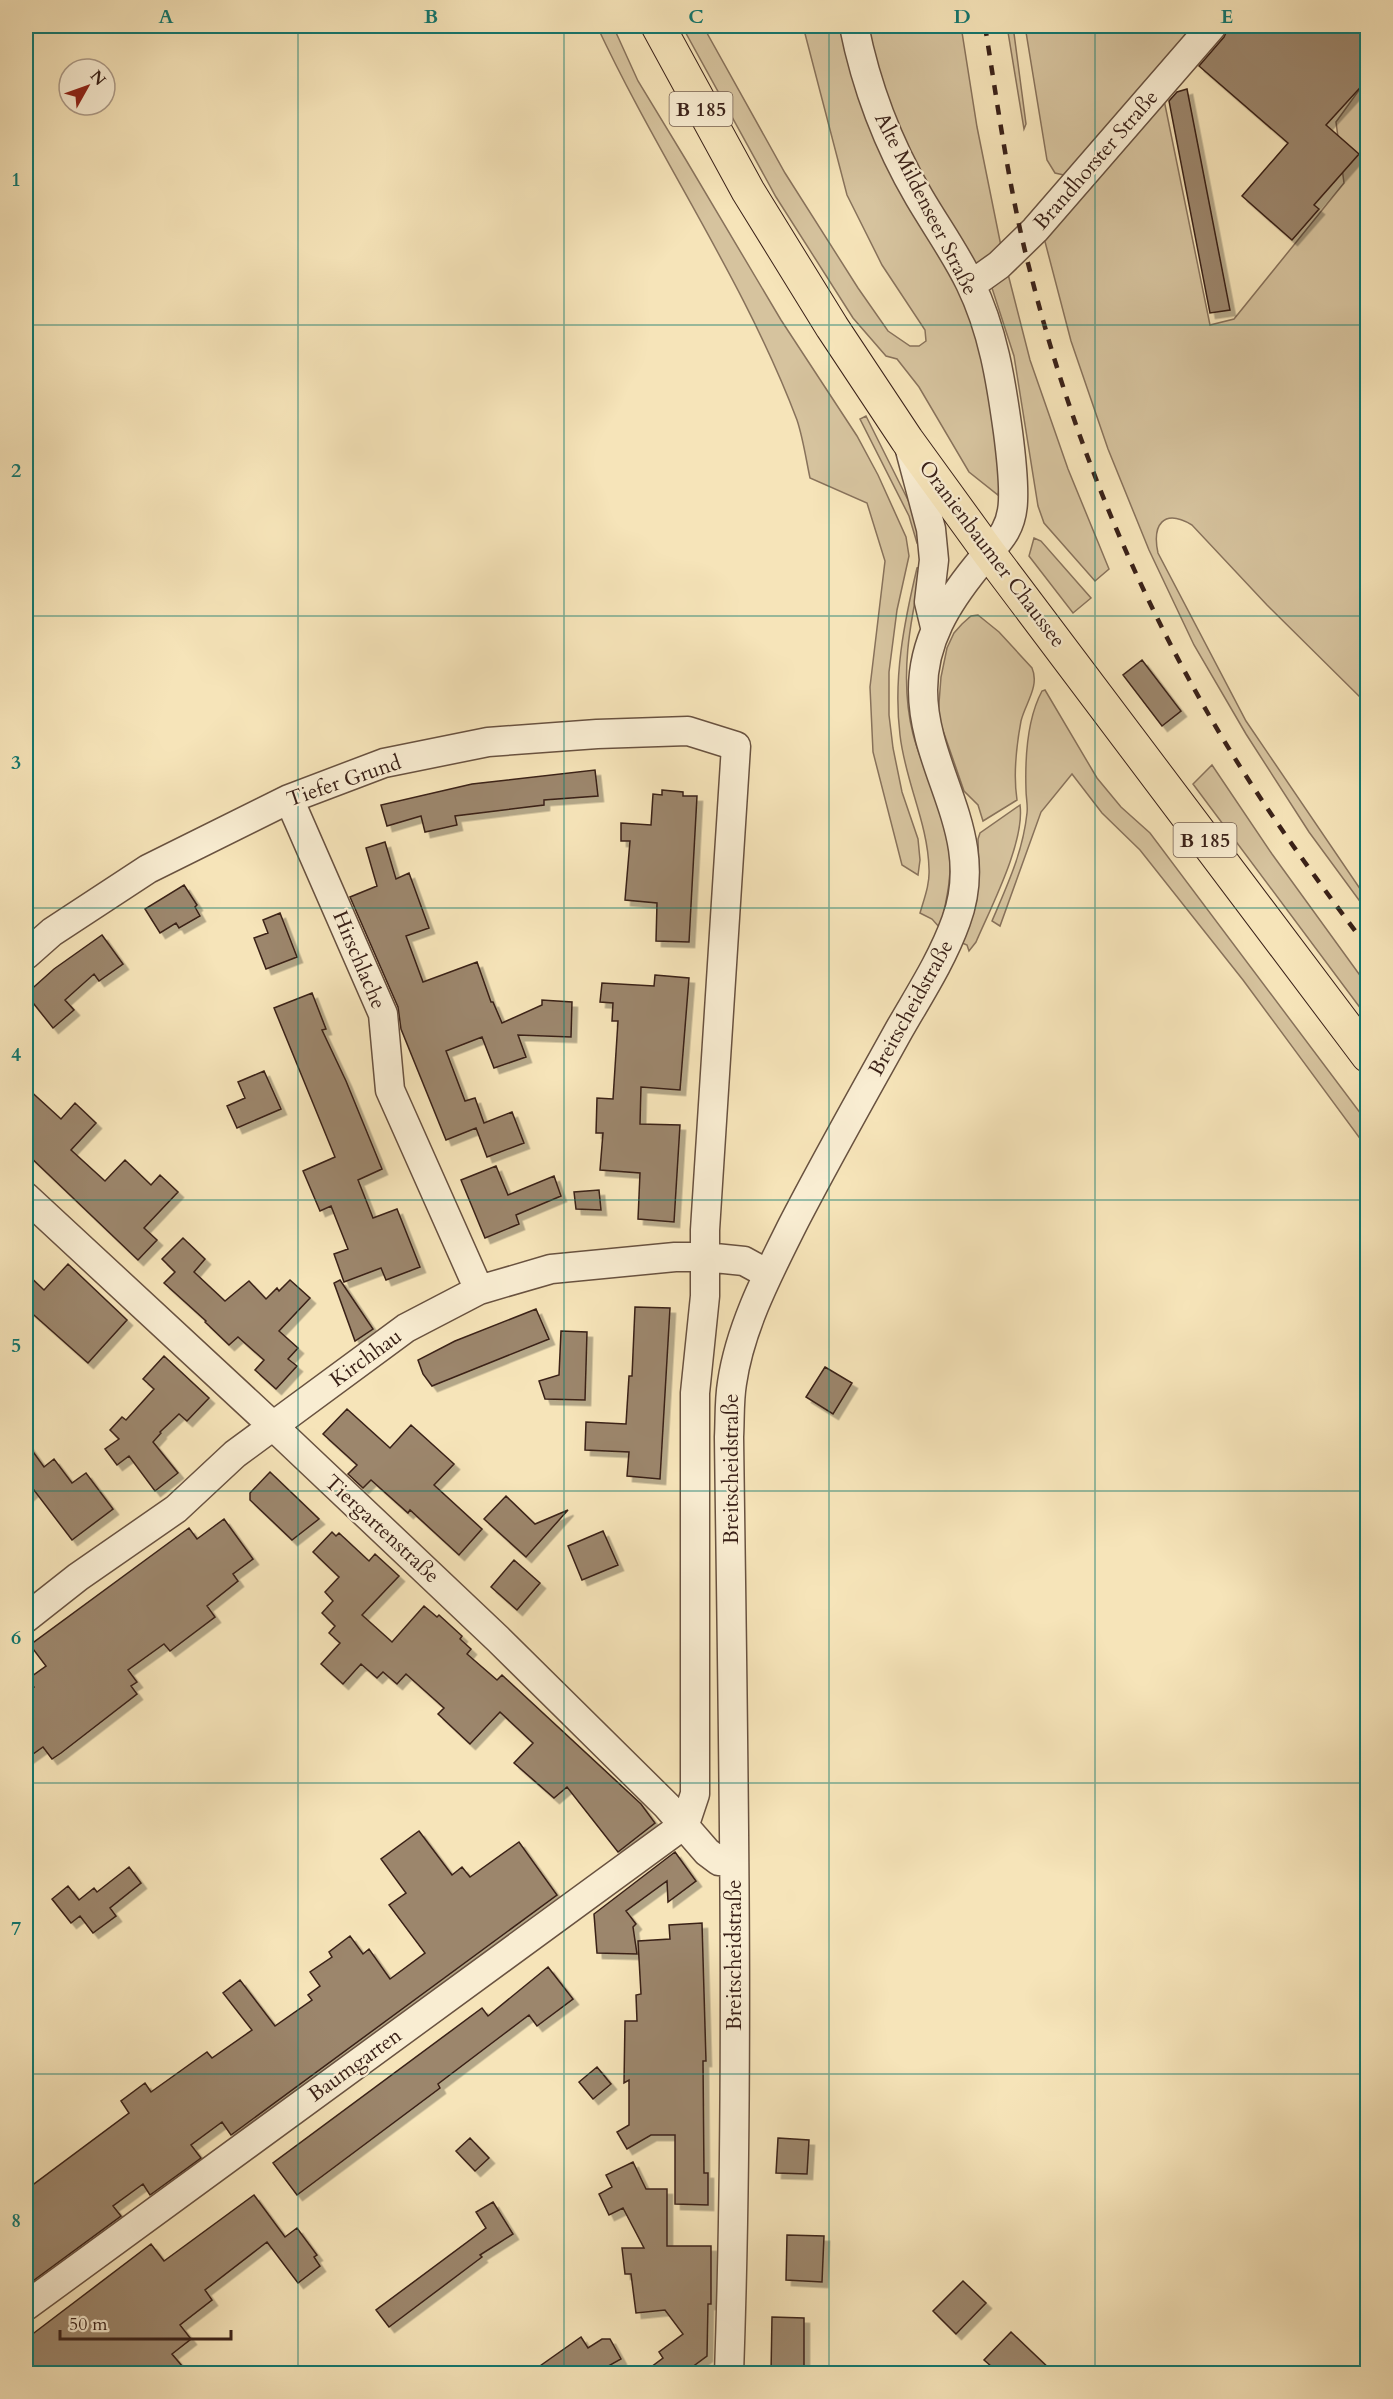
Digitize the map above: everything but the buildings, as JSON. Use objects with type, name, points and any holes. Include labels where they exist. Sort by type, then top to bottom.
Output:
[{"type":"main road","name":"Oranienbaumer Chaussee","points":[[658,26],[701,110],[748,191],[832,327],[907,440],[989,553],[1368,1056]]},
{"type":"street","name":"Alte Mildenseer Straße","points":[[854,26],[861,60],[875,106],[916,193],[971,285],[994,348],[1002,388],[1012,466],[1013,501],[1010,523],[989,553]]},
{"type":"street","name":"Brandhorster Straße","points":[[971,285],[991,273],[1064,199],[1212,26]]},
{"type":"street","name":"Breitscheidstraße","points":[[907,440],[931,529],[934,557],[929,602],[935,627]]},
{"type":"street","name":"Breitscheidstraße","points":[[729,2373],[734,2250],[729,1437],[732,1383],[745,1330],[768,1274],[814,1184],[939,960],[958,918],[963,895],[964,848],[954,807],[931,744],[923,698],[927,649],[935,627],[957,593],[989,553]]},
{"type":"street","name":"Tiefer Grund","points":[[26,955],[52,932],[148,869],[289,799],[384,763],[488,742],[597,734],[688,731],[736,746]]},
{"type":"street","name":"Breitscheidstraße","points":[[685,1824],[695,1794],[695,1393],[705,1296],[705,1257],[736,746]]},
{"type":"street","name":"Hirschlache","points":[[289,799],[383,1014],[390,1090],[479,1290]]},
{"type":"street","name":"Tiergartenstraße","points":[[26,1197],[273,1426],[506,1647],[685,1824],[708,1852],[719,1861],[733,1862]]},
{"type":"street","name":"Kirchhau","points":[[26,1618],[78,1577],[176,1509],[235,1454],[406,1328],[479,1290],[551,1269],[672,1257],[705,1257],[744,1261],[768,1274]]},
{"type":"street","name":"Baumgarten","points":[[26,2306],[685,1824]]},
{"type":"shaded area","points":[[597,26],[613,26],[638,81],[781,320],[857,436],[878,475],[906,537],[909,556],[897,610],[889,672],[889,715],[902,792],[918,839],[920,860],[918,875],[902,865],[873,752],[870,687],[885,561],[867,503],[810,478],[797,420],[753,319],[647,124]]},
{"type":"shaded area","points":[[682,26],[703,26],[785,173],[858,288],[888,331],[910,346],[919,346],[926,341],[925,330],[882,265],[847,195],[803,26],[961,26],[977,127],[1002,251],[987,265],[971,262],[971,314],[989,374],[1002,471],[998,495],[969,472],[919,387],[897,359],[886,356],[853,318],[776,197]]},
{"type":"shaded area","points":[[1007,26],[1013,26],[1026,124],[1024,129]]},
{"type":"shaded area","points":[[1025,26],[1200,26],[1068,176],[1055,173],[1047,160]]},
{"type":"shaded area","points":[[1367,79],[1367,704],[1267,605],[1192,525],[1174,518],[1167,519],[1158,527],[1157,543],[1158,553],[1246,721],[1367,899],[1367,911],[1309,832],[1246,734],[1194,645],[1149,550],[1108,449],[1071,341],[1043,234],[1163,95],[1210,325],[1234,319],[1344,183],[1336,122]]},
{"type":"shaded area","points":[[1008,274],[1030,360],[1068,469],[1109,569],[1095,581],[1044,523],[1038,506],[1014,356],[992,288]]},
{"type":"shaded area","points":[[866,416],[911,506],[922,547],[917,543],[909,516],[860,419]]},
{"type":"shaded area","points":[[1034,538],[1041,541],[1091,598],[1073,613],[1029,556]]},
{"type":"shaded area","points":[[922,567],[910,629],[907,692],[913,734],[941,811],[950,850],[949,884],[940,928],[932,919],[920,913],[929,880],[928,852],[906,769],[898,714],[899,672],[904,630],[917,568]]},
{"type":"shaded area","points":[[978,615],[999,632],[1032,668],[1034,675],[1033,688],[1021,721],[1018,741],[1015,771],[1017,800],[983,821],[978,805],[964,791],[938,716],[941,677],[947,648],[954,633],[962,624],[971,616]]},
{"type":"shaded area","points":[[1045,690],[1097,778],[1121,807],[1150,833],[1367,1122],[1367,1148],[1243,980],[1140,850],[1102,813],[1072,774],[1041,812],[1000,926],[992,921],[1014,868],[1022,841],[1027,810],[1028,739],[1037,702],[1042,691]]},
{"type":"shaded area","points":[[1212,765],[1272,854],[1367,985],[1367,1017],[1193,784]]},
{"type":"shaded area","points":[[1020,805],[1017,837],[1006,874],[976,942],[969,951],[967,945],[960,942],[976,897],[980,833]]},
{"type":"railway","points":[[985,26],[1010,179],[1030,271],[1064,388],[1105,503],[1155,614],[1213,722],[1287,837],[1368,948]]}]
